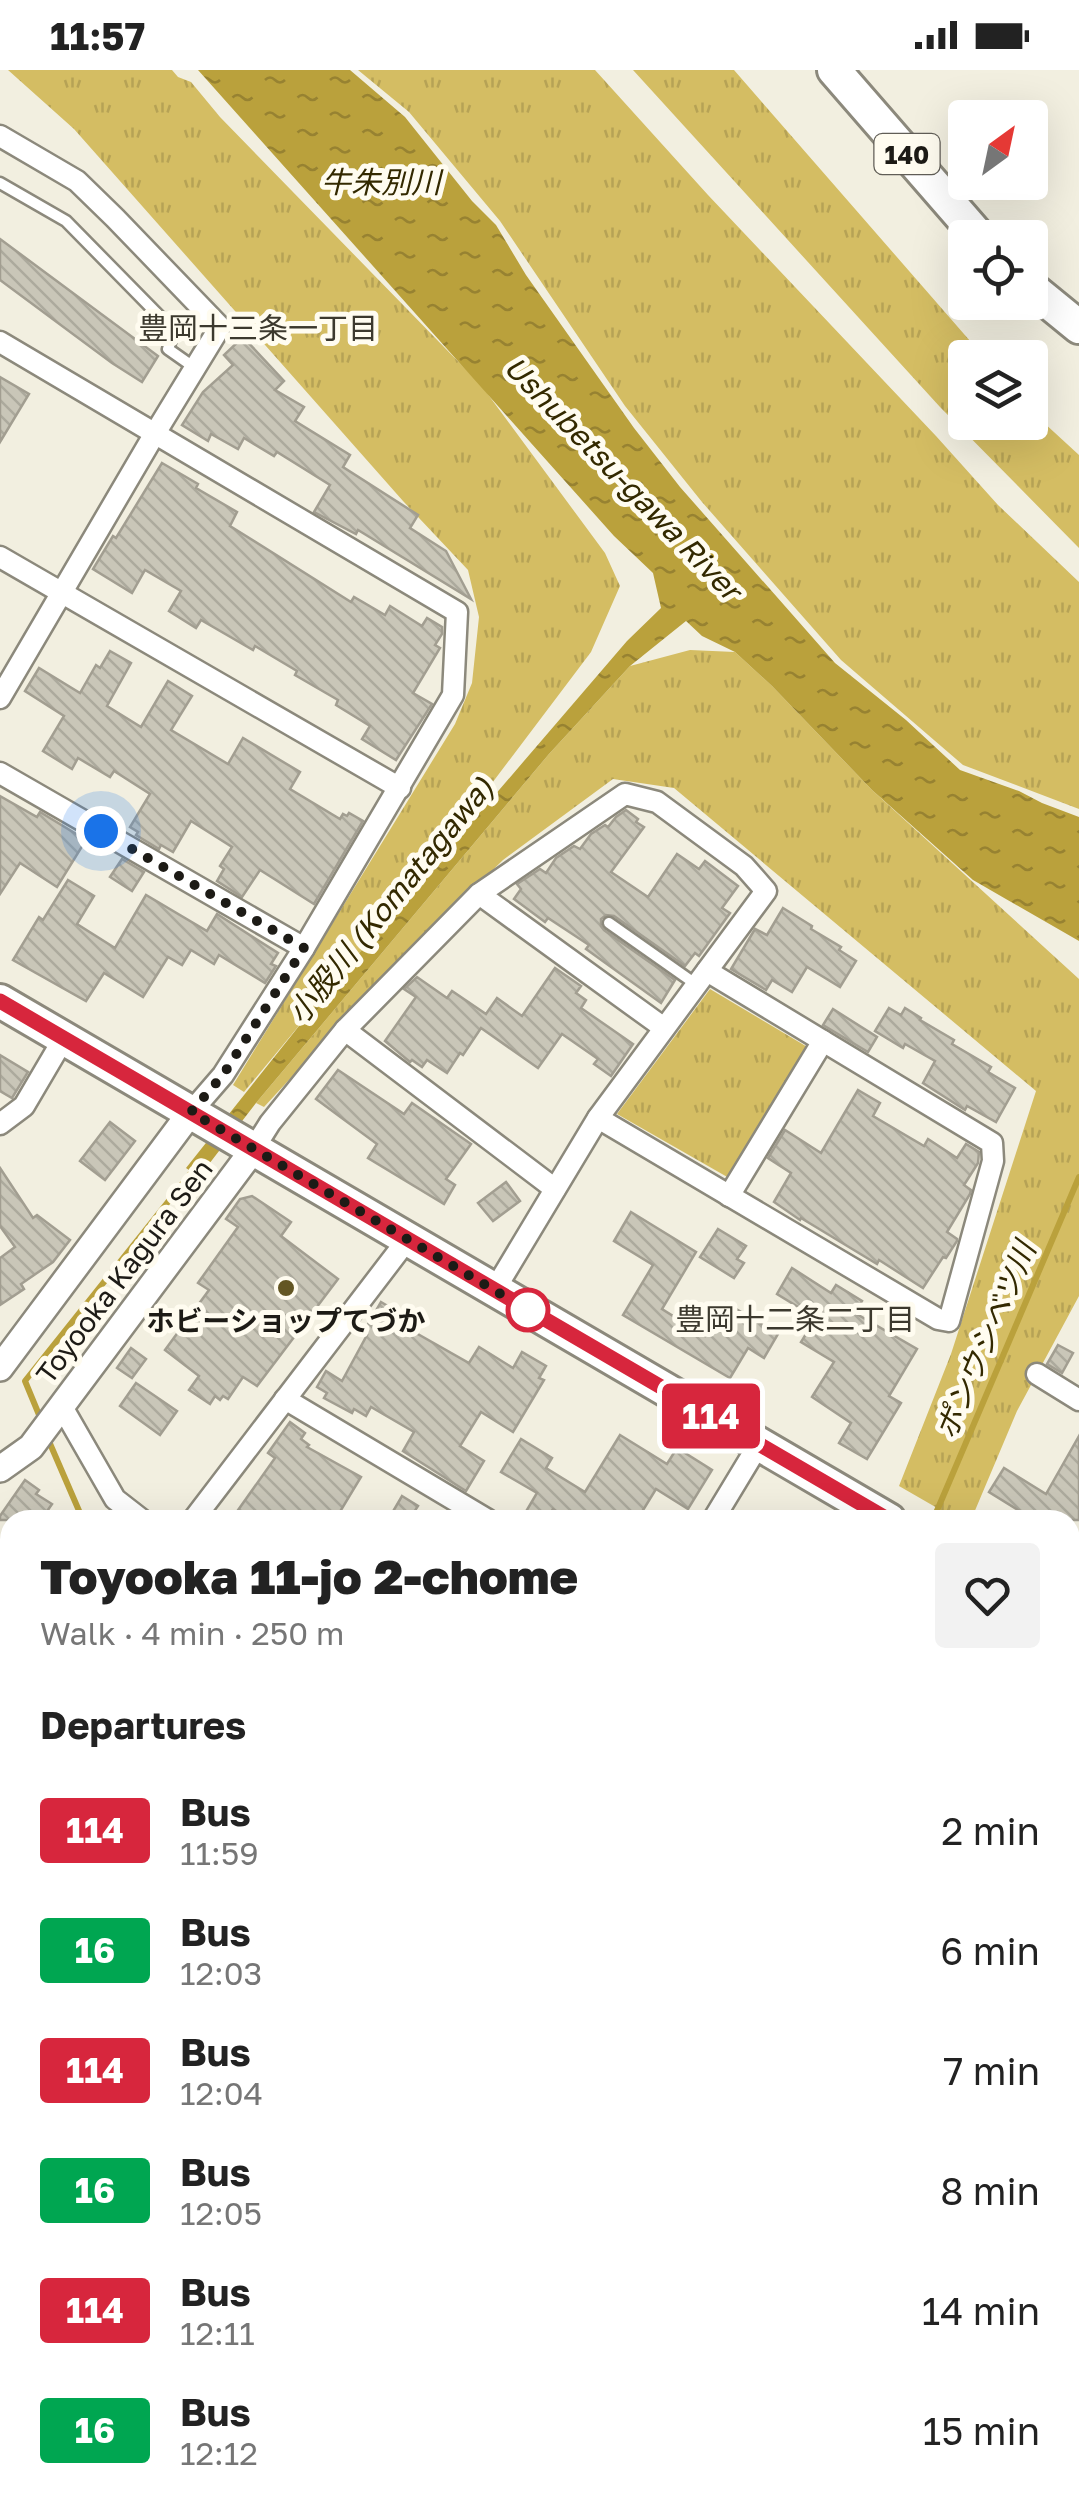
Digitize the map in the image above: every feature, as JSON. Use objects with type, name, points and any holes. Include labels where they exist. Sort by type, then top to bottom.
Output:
[{"type":"main road","name":"140","points":[[834,70],[964,220]]},
{"type":"main road","points":[[1048,302],[1079,327]]},
{"type":"main road","points":[[0,1001],[872,1510]]},
{"type":"street","points":[[0,136],[77,181],[220,328],[0,698]]},
{"type":"street","points":[[0,342],[457,612],[454,694],[304,948],[198,1116]]},
{"type":"street","points":[[0,557],[400,788]]},
{"type":"street","points":[[0,773],[304,948]]},
{"type":"street","points":[[246,1146],[270,1123],[345,1030],[479,894],[625,794],[657,802],[744,866],[766,891],[598,1118],[494,1291]]},
{"type":"street","points":[[479,894],[664,1028]]},
{"type":"street","points":[[598,1118],[938,1319],[949,1321],[993,1162],[992,1143],[823,1041],[702,978]]},
{"type":"street","points":[[345,1030],[554,1189]]},
{"type":"street","points":[[0,1124],[24,1106],[64,1038]]},
{"type":"street","points":[[729,1196],[823,1041]]},
{"type":"street","name":"Toyooka Kagura Sen","points":[[2,1362],[198,1116]]},
{"type":"street","name":"Toyooka Kagura Sen","points":[[0,1468],[32,1447],[246,1146]]},
{"type":"street","points":[[201,1510],[407,1240]]},
{"type":"street","points":[[1037,1374],[1079,1400]]},
{"type":"street","points":[[285,1399],[471,1510]]},
{"type":"street","points":[[56,1413],[115,1499],[129,1510]]},
{"type":"street","points":[[720,1510],[759,1444]]},
{"type":"lane","points":[[0,183],[66,221],[174,331],[168,348],[195,368]]},
{"type":"lane","points":[[609,923],[702,978]]},
{"type":"green space","points":[[8,70],[172,70],[191,82],[220,117],[481,385],[605,553],[620,586],[591,652],[409,893],[244,1092],[233,1085],[455,724],[472,683],[479,617],[468,570],[74,129]]},
{"type":"green space","points":[[358,70],[595,70],[998,505],[1079,582],[1079,809],[963,765],[841,660],[702,502],[625,406],[500,221],[409,112]]},
{"type":"green space","points":[[633,70],[734,70],[969,340],[948,340],[948,415]]},
{"type":"green space","points":[[1048,427],[1079,455],[1079,548],[973,440],[1048,440]]},
{"type":"green space","points":[[690,650],[735,652],[872,790],[1079,979],[1079,1296],[1017,1411],[975,1510],[941,1510],[899,1486],[951,1354],[1036,1091],[674,788],[613,779],[503,860],[393,967],[264,1107],[256,1103],[549,754],[630,666]]},
{"type":"green space","points":[[710,989],[809,1048],[729,1178],[617,1114]]},
{"type":"water","name":"牛朱別川","points":[[198,70],[350,70],[405,117],[496,225],[526,275],[680,487],[835,663],[960,770],[1079,817],[1079,941],[973,880],[872,790],[735,652],[702,636],[686,621],[630,666],[549,754],[256,1103],[199,1177],[186,1168],[330,987],[627,641],[661,608],[653,573],[614,536]]},
{"type":"building","points":[[0,239],[158,356],[142,382],[0,280]]},
{"type":"building","points":[[243,337],[284,381],[275,390],[304,407],[295,421],[350,455],[343,467],[418,515],[410,528],[446,551],[471,599],[358,530],[356,534],[314,512],[330,485],[277,452],[274,456],[244,438],[238,449],[211,434],[208,441],[182,425],[203,392],[233,365],[224,355]]},
{"type":"building","points":[[0,377],[29,394],[0,442]]},
{"type":"building","points":[[162,463],[237,512],[230,526],[351,602],[354,597],[385,615],[390,606],[422,626],[427,618],[442,627],[435,645],[440,648],[413,693],[432,704],[396,760],[362,739],[370,726],[336,705],[338,700],[295,675],[297,671],[201,620],[196,628],[169,611],[181,591],[145,570],[132,593],[93,569]]},
{"type":"building","points":[[110,651],[131,663],[107,706],[141,727],[168,681],[192,696],[171,730],[228,764],[243,738],[300,772],[290,789],[340,819],[349,813],[363,821],[314,904],[260,870],[242,897],[217,881],[224,869],[220,866],[232,847],[191,821],[173,852],[161,845],[159,849],[130,827],[150,794],[114,771],[110,777],[78,758],[72,769],[43,751],[64,716],[25,691],[39,668],[80,693],[96,665],[100,668]]},
{"type":"building","points":[[0,796],[37,817],[40,812],[86,840],[57,887],[20,863],[0,894]]},
{"type":"building","points":[[626,810],[644,827],[611,872],[648,897],[677,854],[699,869],[705,861],[738,886],[722,908],[730,913],[699,956],[695,953],[685,966],[614,916],[601,919],[604,930],[675,980],[661,1003],[586,949],[589,945],[548,918],[545,922],[514,899],[521,889],[517,884],[540,869],[546,873],[556,858],[574,846],[580,849],[591,834],[608,827]]},
{"type":"building","points":[[122,859],[144,872],[132,891],[110,877]]},
{"type":"building","points":[[68,880],[94,896],[77,924],[115,948],[146,895],[207,931],[217,914],[278,953],[271,964],[276,966],[265,983],[219,955],[214,964],[191,950],[182,965],[168,957],[143,997],[104,973],[86,1001],[13,960]]},
{"type":"building","points":[[783,908],[856,961],[840,987],[807,967],[792,992],[772,980],[766,990],[731,969],[755,929],[767,935]]},
{"type":"building","points":[[555,968],[581,986],[576,993],[586,1000],[581,1008],[633,1044],[611,1076],[594,1064],[598,1059],[562,1034],[538,1068],[481,1028],[447,1073],[427,1060],[422,1067],[410,1062],[385,1041],[416,997],[404,989],[417,977],[447,998],[452,991],[486,1014],[497,998],[522,1016]]},
{"type":"building","points":[[889,1008],[901,1015],[905,1008],[921,1018],[954,1040],[952,1044],[991,1067],[988,1072],[1015,1088],[996,1122],[967,1106],[965,1110],[923,1083],[935,1061],[875,1031]]},
{"type":"building","points":[[833,1009],[877,1037],[868,1052],[823,1025]]},
{"type":"building","points":[[0,1055],[28,1072],[12,1098],[0,1091]]},
{"type":"building","points":[[338,1070],[404,1114],[412,1103],[471,1144],[446,1179],[455,1185],[444,1204],[368,1158],[377,1144],[316,1099]]},
{"type":"building","points":[[858,1090],[880,1103],[873,1116],[924,1146],[928,1139],[957,1158],[966,1144],[979,1152],[978,1163],[964,1185],[971,1190],[970,1194],[947,1232],[957,1241],[923,1288],[774,1202],[791,1173],[768,1158],[785,1130],[821,1153]]},
{"type":"building","points":[[110,1122],[135,1141],[105,1180],[80,1161]]},
{"type":"building","points":[[0,1168],[33,1218],[37,1215],[70,1240],[53,1262],[21,1284],[24,1289],[0,1305],[0,1258],[15,1247],[0,1226]]},
{"type":"building","points":[[506,1182],[520,1201],[493,1221],[478,1203]]},
{"type":"building","points":[[252,1196],[291,1222],[281,1236],[338,1279],[257,1386],[243,1377],[228,1399],[215,1396],[210,1404],[189,1390],[199,1376],[165,1350],[209,1290],[198,1283],[238,1227],[226,1219],[240,1199]]},
{"type":"building","points":[[631,1212],[696,1252],[662,1309],[705,1336],[726,1303],[778,1334],[764,1358],[748,1348],[730,1378],[623,1315],[653,1265],[614,1241]]},
{"type":"building","points":[[718,1229],[746,1246],[737,1259],[744,1263],[734,1278],[700,1257]]},
{"type":"building","points":[[792,1268],[831,1293],[836,1285],[862,1301],[855,1313],[917,1349],[889,1396],[901,1403],[867,1459],[839,1443],[851,1423],[812,1397],[834,1362],[801,1342],[816,1318],[777,1294]]},
{"type":"building","points":[[381,1302],[413,1321],[409,1329],[469,1363],[479,1347],[513,1368],[522,1352],[546,1366],[539,1378],[544,1380],[513,1432],[481,1412],[460,1446],[484,1461],[466,1491],[403,1451],[414,1432],[371,1407],[366,1416],[354,1409],[352,1413],[324,1398],[327,1393],[317,1387],[326,1371],[342,1381]]},
{"type":"building","points":[[1058,1345],[1073,1353],[1062,1373],[1047,1364]]},
{"type":"building","points":[[131,1348],[146,1359],[132,1378],[117,1368]]},
{"type":"building","points":[[136,1383],[177,1411],[160,1435],[120,1406]]},
{"type":"building","points":[[290,1422],[305,1433],[301,1439],[307,1447],[361,1477],[341,1510],[238,1510],[275,1458],[268,1453]]},
{"type":"building","points":[[620,1435],[667,1464],[677,1448],[712,1470],[688,1509],[656,1489],[643,1510],[527,1510],[537,1493],[501,1472],[521,1439],[552,1458],[546,1468],[585,1492]]},
{"type":"building","points":[[1079,1436],[1079,1510],[1018,1510],[989,1492],[1004,1468],[1046,1494]]},
{"type":"building","points":[[25,1480],[39,1490],[36,1494],[52,1504],[48,1510],[4,1510]]},
{"type":"building","points":[[402,1496],[418,1506],[415,1510],[394,1510]]},
{"type":"waterway","name":"小股川 (Komatagawa)","points":[[42,1422],[25,1381],[195,1168]]},
{"type":"waterway","name":"ポンウシベツ川","points":[[937,1510],[1079,1177]]},
{"type":"waterway","name":"小股川 (Komatagawa)","points":[[48,1439],[79,1510]]},
{"type":"bus line","name":"114","points":[[0,1001],[872,1510]]},
{"type":"place","name":"ホビーショップてづか","points":[[286,1288]]},
{"type":"district","name":"豊岡十三条一丁目","points":[[258,328]]},
{"type":"district","name":"豊岡十二条二丁目","points":[[795,1319]]},
{"type":"route","points":[[101,831],[304,948],[223,1075],[191,1112],[528,1310]]},
{"type":"water label","name":"Ushubetsu-gawa River","points":[[623,478]]}]
